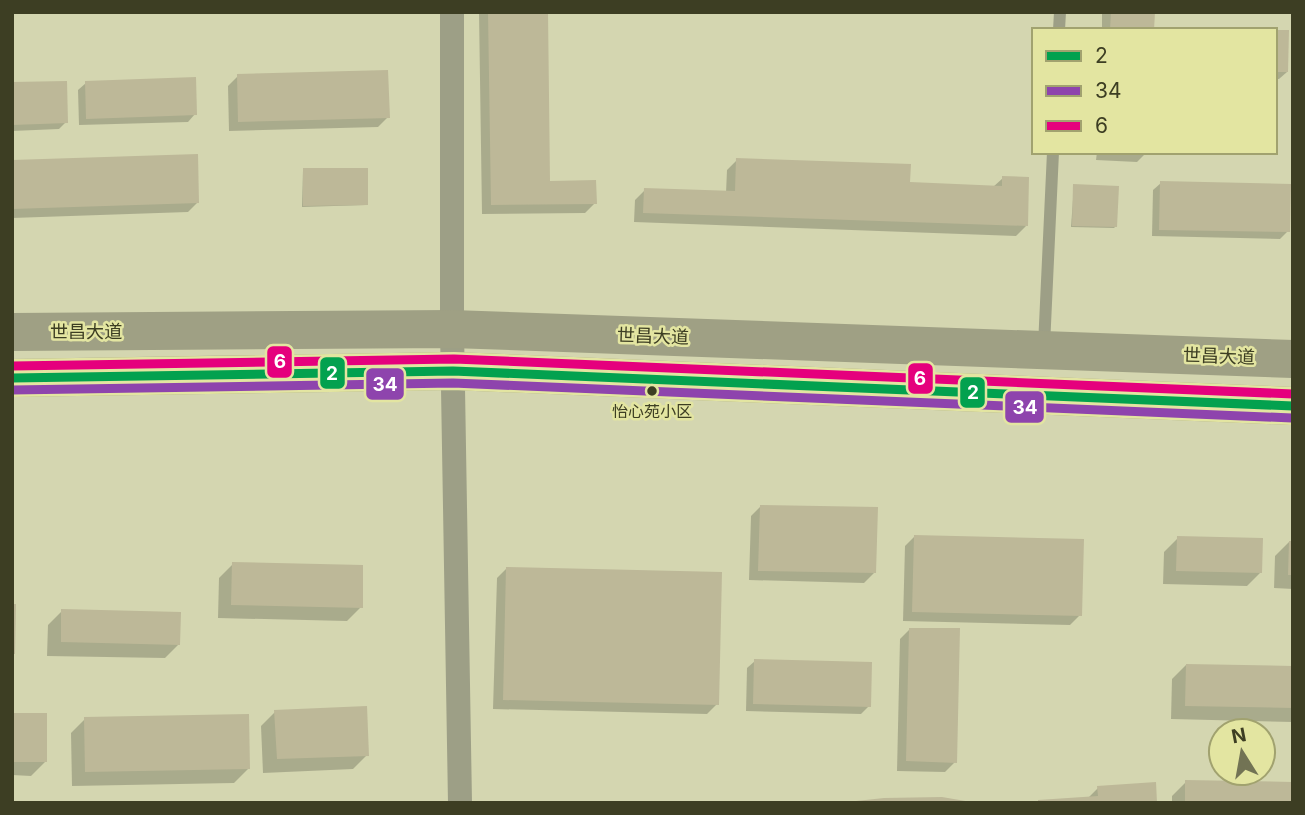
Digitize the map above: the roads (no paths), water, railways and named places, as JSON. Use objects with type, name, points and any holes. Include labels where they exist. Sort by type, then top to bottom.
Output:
[{"type":"main road","name":"世昌大道","points":[[12,332],[452,329],[1293,359]]},
{"type":"main road","points":[[12,378],[453,371],[1293,405]]},
{"type":"street","points":[[452,12],[452,329],[460,803]]},
{"type":"lane","points":[[1044,350],[1054,154]]},
{"type":"place","name":"怡心苑小区","points":[[652,391]]}]
